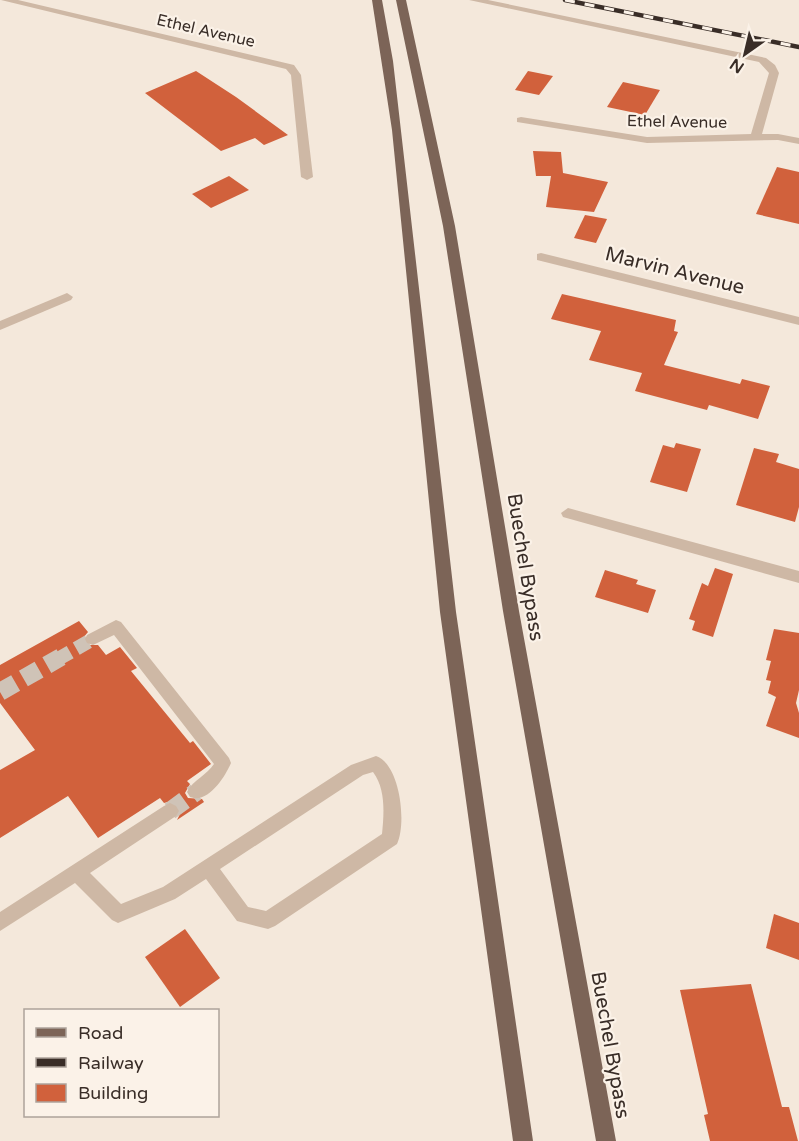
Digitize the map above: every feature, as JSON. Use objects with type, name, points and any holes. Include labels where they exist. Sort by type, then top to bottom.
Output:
[{"type":"main road","points":[[378,4],[397,130],[448,612],[523,1141]]},
{"type":"main road","name":"Buechel Bypass","points":[[402,7],[449,226],[511,611],[606,1141]]},
{"type":"street","name":"Ethel Avenue","points":[[6,0],[290,67],[296,75],[307,177]]},
{"type":"street","points":[[474,0],[762,60],[771,67],[774,73],[756,137]]},
{"type":"street","name":"Ethel Avenue","points":[[520,120],[647,140],[756,137],[799,141]]},
{"type":"street","name":"Marvin Avenue","points":[[542,257],[799,321]]},
{"type":"street","points":[[0,326],[67,297]]},
{"type":"street","points":[[568,513],[799,577]]},
{"type":"street","points":[[93,639],[116,626],[223,763],[214,777],[196,792]]},
{"type":"street","points":[[78,873],[118,914],[170,893],[357,770],[376,763],[383,771],[393,810],[391,838],[268,920],[243,915],[209,868]]},
{"type":"street","points":[[0,922],[78,873],[170,810]]},
{"type":"building","points":[[196,71],[288,135],[264,145],[255,138],[221,151],[145,93]]},
{"type":"building","points":[[528,71],[553,76],[539,95],[515,90]]},
{"type":"building","points":[[623,82],[660,90],[645,115],[607,107]]},
{"type":"building","points":[[533,151],[561,152],[563,173],[608,182],[594,212],[546,207],[551,176],[536,176]]},
{"type":"building","points":[[777,167],[799,172],[799,224],[756,214]]},
{"type":"building","points":[[229,176],[249,190],[211,208],[192,194]]},
{"type":"building","points":[[585,215],[607,219],[596,243],[574,238]]},
{"type":"building","points":[[562,294],[676,320],[674,331],[678,332],[664,365],[740,384],[742,379],[770,386],[758,419],[709,405],[707,410],[635,391],[642,373],[589,360],[601,331],[551,319]]},
{"type":"building","points":[[676,443],[701,449],[687,492],[650,482],[663,445],[674,448]]},
{"type":"building","points":[[754,448],[779,454],[776,462],[799,469],[799,507],[795,522],[736,505]]},
{"type":"building","points":[[715,568],[733,574],[713,637],[692,630],[695,621],[689,619],[702,583],[708,586]]},
{"type":"building","points":[[605,570],[638,580],[636,584],[656,590],[648,613],[595,597]]},
{"type":"building","points":[[79,621],[88,632],[83,638],[86,645],[98,645],[106,655],[120,647],[137,668],[131,671],[190,743],[193,741],[211,764],[187,781],[190,784],[185,793],[188,798],[202,799],[204,802],[177,820],[181,812],[178,805],[171,801],[164,803],[160,798],[98,838],[68,796],[0,838],[0,770],[35,750],[0,703],[0,665]]},
{"type":"building","points":[[774,629],[799,633],[799,690],[796,703],[799,713],[799,738],[766,726],[776,697],[768,693],[771,681],[766,680],[771,661],[766,660]]},
{"type":"building","points":[[774,914],[799,923],[799,960],[766,948]]},
{"type":"building","points":[[185,929],[220,978],[180,1007],[145,957]]},
{"type":"building","points":[[751,984],[782,1107],[789,1107],[798,1141],[710,1141],[704,1115],[708,1114],[680,990]]},
{"type":"tunnel","points":[[58,659],[93,639]]},
{"type":"tunnel","points":[[0,692],[61,657]]},
{"type":"tunnel","points":[[170,811],[196,792]]},
{"type":"railway","points":[[565,0],[799,47]]}]
